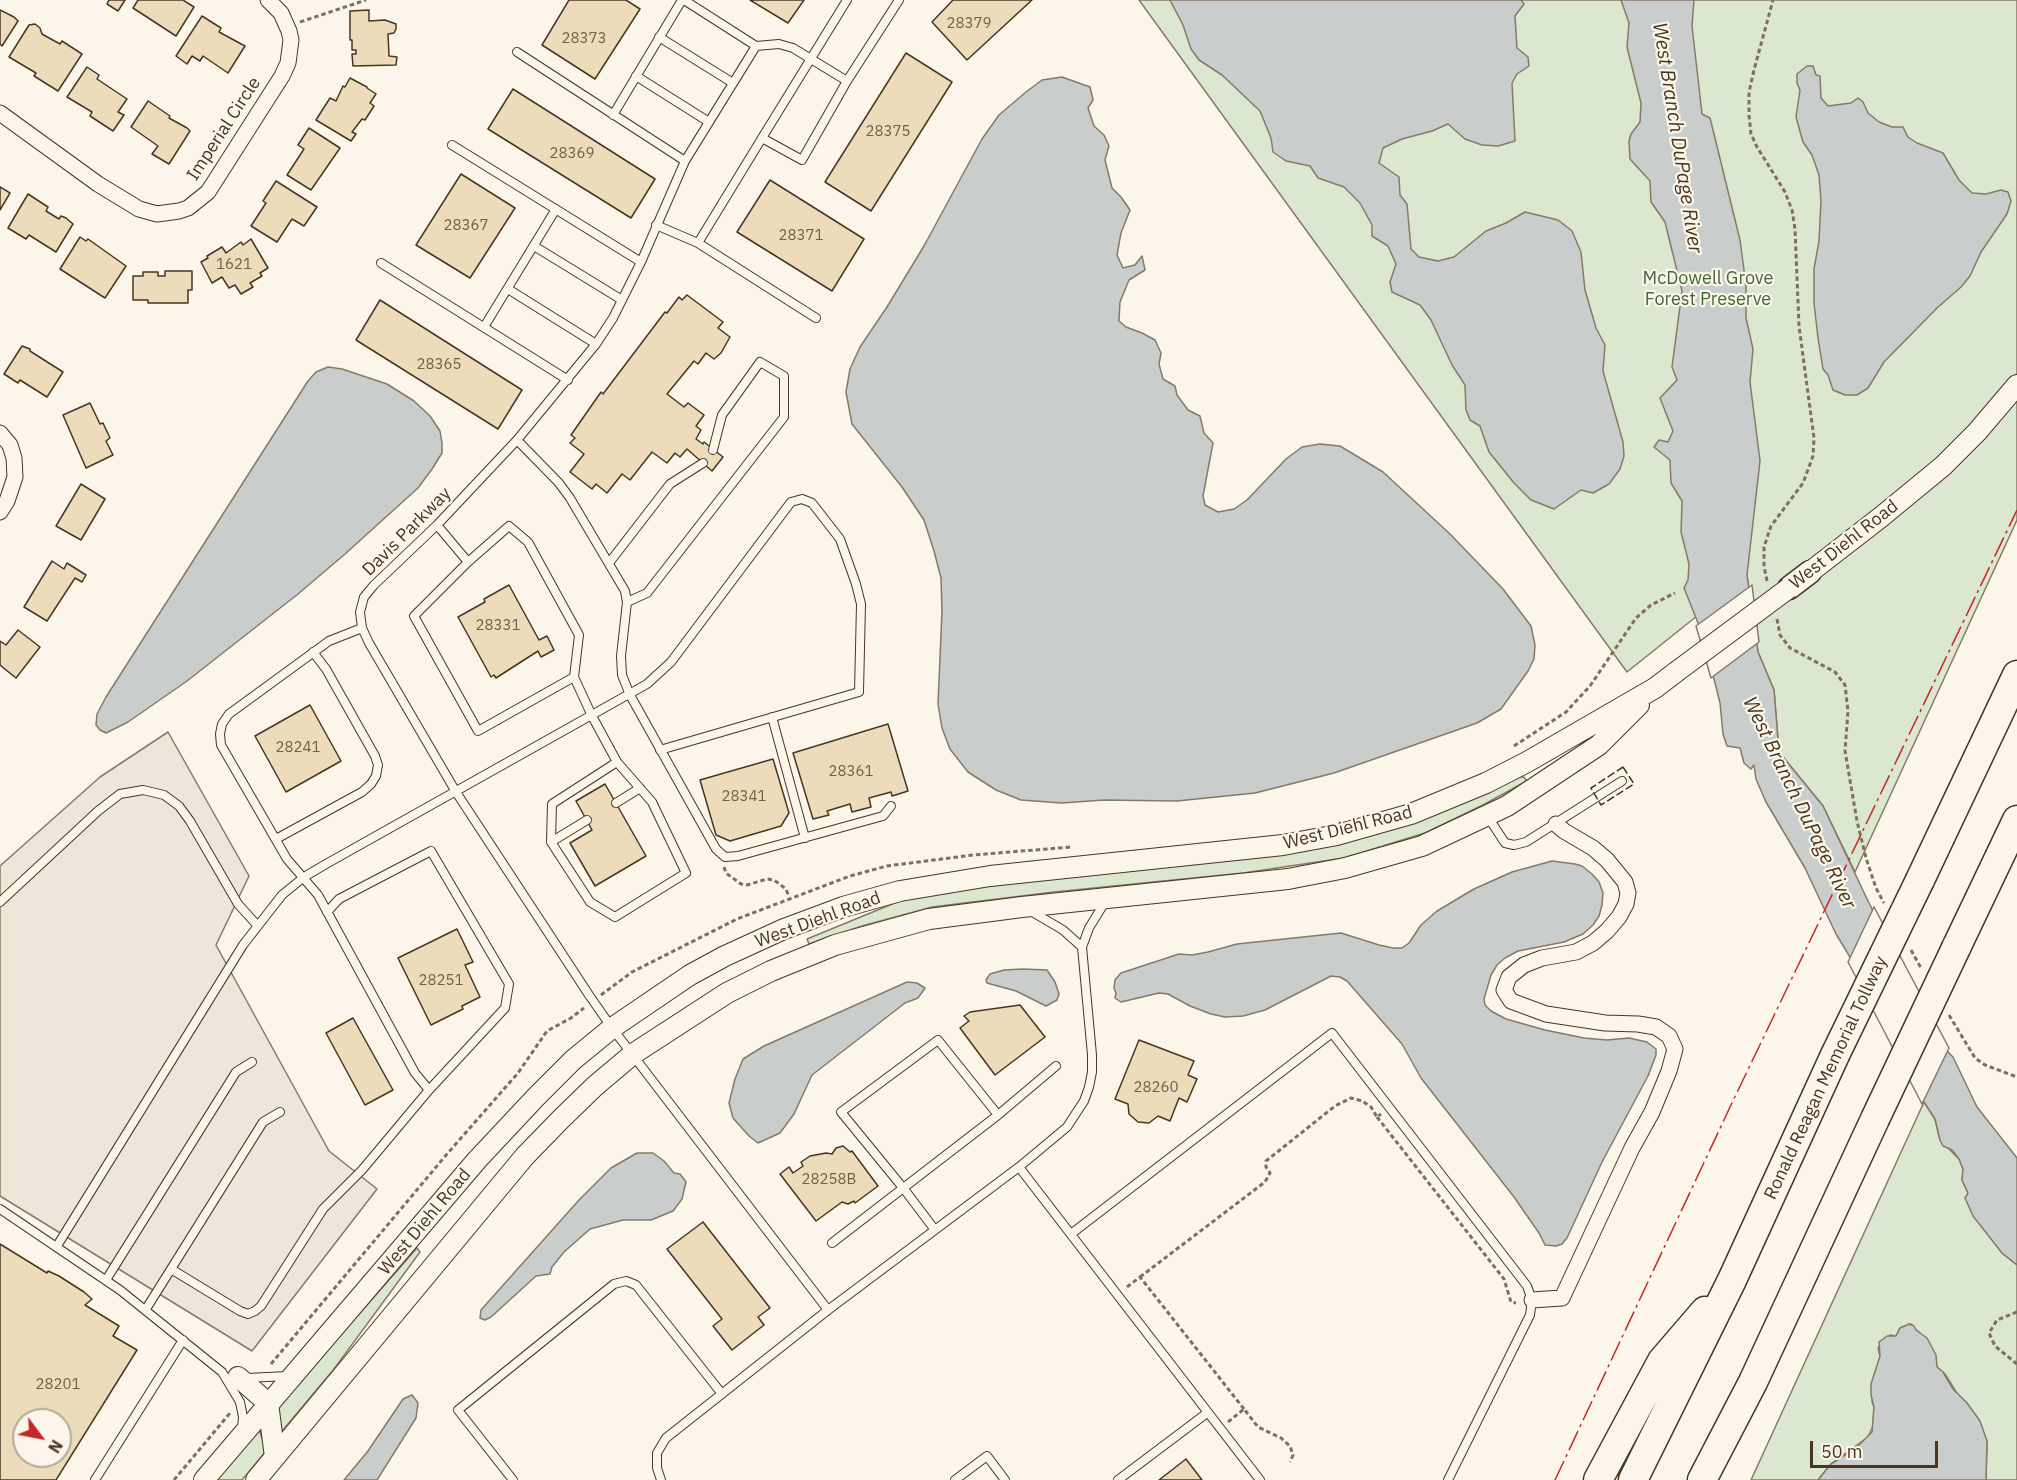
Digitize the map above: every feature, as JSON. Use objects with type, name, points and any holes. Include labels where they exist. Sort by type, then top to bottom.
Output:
[{"type":"highway","name":"Ronald Reagan Memorial Tollway","points":[[1633,1480],[1732,1280],[1835,1055],[2017,675]]},
{"type":"highway","points":[[1702,1480],[1753,1382],[2017,820]]},
{"type":"highway","points":[[1598,1480],[1662,1361],[1732,1280]]},
{"type":"highway","points":[[1721,1480],[1753,1382]]},
{"type":"main road","name":"West Diehl Road","points":[[1789,588],[1810,572]]},
{"type":"street","points":[[268,0],[281,13],[287,26]]},
{"type":"street","name":"Imperial Circle","points":[[0,113],[98,184],[139,209],[157,214],[179,211],[198,202],[208,192],[282,76],[290,54],[291,40],[287,26]]},
{"type":"street","name":"West Diehl Road","points":[[1810,572],[1891,510],[1943,466],[1977,432],[2017,385]]},
{"type":"street","points":[[0,433],[10,445],[14,458],[15,477],[8,501],[0,512]]},
{"type":"street","name":"West Diehl Road","points":[[204,1480],[477,1160],[573,1060],[612,1028],[661,993],[725,956],[784,929],[843,907],[900,891],[990,876],[1283,845],[1337,835],[1411,814],[1486,783],[1655,688],[1789,588]]},
{"type":"street","name":"West Diehl Road","points":[[256,1480],[525,1156],[588,1092],[633,1054],[727,993],[771,971],[835,945],[929,919],[1288,879],[1345,867],[1422,846],[1507,806],[1599,745],[1655,688]]},
{"type":"street","points":[[1531,1303],[1562,1298],[1632,1148],[1652,1112],[1669,1071],[1675,1049],[1669,1036],[1656,1027],[1605,1023],[1546,1014],[1511,1001],[1504,990],[1509,977],[1524,965],[1542,958],[1576,952],[1593,943],[1619,917],[1626,904],[1628,893],[1625,882],[1607,860],[1556,824]]},
{"type":"street","points":[[230,1374],[268,1403],[275,1457]]},
{"type":"lane","points":[[613,115],[683,0],[756,46],[767,43],[793,48],[847,81]]},
{"type":"lane","points":[[698,243],[847,0]]},
{"type":"lane","points":[[762,138],[801,160],[847,81],[899,0]]},
{"type":"lane","points":[[659,37],[733,82]]},
{"type":"lane","name":"Davis Parkway","points":[[362,627],[360,612],[364,597],[437,525],[517,440],[596,344],[641,262],[685,161],[756,46]]},
{"type":"lane","points":[[516,52],[685,161]]},
{"type":"lane","points":[[636,76],[709,122]]},
{"type":"lane","points":[[452,145],[641,262]]},
{"type":"lane","points":[[484,327],[556,209]]},
{"type":"lane","points":[[656,225],[698,243],[816,318]]},
{"type":"lane","points":[[534,246],[622,300]]},
{"type":"lane","points":[[381,262],[567,380]]},
{"type":"lane","points":[[508,289],[596,344]]},
{"type":"lane","points":[[627,602],[647,593],[784,417],[784,376],[760,362],[723,415],[714,450]]},
{"type":"lane","points":[[517,440],[559,483],[625,591],[627,602],[621,656],[622,675],[630,695],[716,849],[726,857],[738,856],[884,816],[891,806]]},
{"type":"lane","points":[[609,563],[670,484],[703,464]]},
{"type":"lane","points":[[57,1246],[243,945],[282,895],[304,877],[647,684],[671,662],[791,502],[802,499],[812,503],[840,539],[861,604],[859,692],[660,750]]},
{"type":"lane","points":[[437,525],[468,562]]},
{"type":"lane","points":[[574,677],[478,731],[414,616],[509,525],[528,542],[579,635],[574,677],[592,716],[617,762],[652,802],[686,873],[615,917],[590,902],[550,842],[552,804],[617,762]]},
{"type":"lane","points":[[429,1090],[415,1073],[318,895],[287,859],[221,745],[222,724],[229,714],[329,640],[362,627],[456,792],[612,1028],[828,1310]]},
{"type":"lane","points":[[276,839],[362,792],[371,784],[378,765],[326,669],[313,652]]},
{"type":"lane","points":[[772,717],[805,838]]},
{"type":"lane","points":[[1488,815],[1505,843],[1514,845],[1526,842],[1622,781]]},
{"type":"lane","points":[[616,803],[640,788]]},
{"type":"lane","points":[[0,902],[98,811],[120,794],[143,789],[164,795],[179,806],[238,904],[257,925]]},
{"type":"lane","points":[[550,842],[586,820]]},
{"type":"lane","points":[[171,1269],[240,1311],[248,1314],[255,1311],[261,1306],[323,1209],[362,1170],[429,1090],[505,1008],[509,984],[430,851],[339,899],[327,912]]},
{"type":"lane","points":[[661,1480],[657,1468],[657,1453],[666,1438],[828,1310],[1019,1167],[1067,1127],[1084,1101],[1089,1087],[1092,1055],[1082,947],[1096,915],[1107,898]]},
{"type":"lane","points":[[1022,907],[1063,930],[1082,947]]},
{"type":"lane","points":[[1071,1234],[1332,1033],[1527,1286],[1531,1303],[1530,1315],[1448,1480]]},
{"type":"lane","points":[[935,1230],[841,1112],[938,1040],[998,1115]]},
{"type":"lane","points":[[106,1280],[236,1072],[252,1062]]},
{"type":"lane","points":[[832,1243],[998,1115],[1056,1065]]},
{"type":"lane","points":[[146,1309],[263,1122],[280,1112]]},
{"type":"lane","points":[[1019,1167],[1260,1480]]},
{"type":"lane","points":[[0,1209],[106,1280],[230,1374],[260,1378],[291,1376]]},
{"type":"lane","points":[[513,1480],[458,1410],[614,1284],[626,1281],[636,1285],[722,1394]]},
{"type":"lane","points":[[95,1480],[183,1340]]},
{"type":"lane","points":[[230,1374],[240,1402],[243,1417],[242,1434]]},
{"type":"lane","points":[[1118,1480],[1207,1413]]},
{"type":"lane","points":[[955,1480],[987,1456],[1005,1480]]},
{"type":"path","points":[[287,26],[366,0]]},
{"type":"path","points":[[1764,567],[1764,547],[1771,526],[1803,483],[1813,456],[1814,438],[1799,326],[1795,229],[1792,210],[1785,192],[1751,134],[1749,115],[1749,92],[1773,0]]},
{"type":"path","points":[[1509,750],[1566,712],[1590,686],[1636,618],[1651,605],[1675,593]]},
{"type":"path","points":[[1780,635],[1790,648],[1835,672],[1845,685],[1848,711],[1845,751],[1857,821],[1876,888],[1887,908]]},
{"type":"path","points":[[626,976],[737,919],[850,876],[887,867],[973,855],[1078,847]]},
{"type":"path","points":[[723,863],[726,873],[733,880],[747,885],[767,879],[774,880],[786,889],[789,898]]},
{"type":"path","points":[[1911,949],[1922,969]]},
{"type":"path","points":[[1946,1010],[1975,1058],[1984,1065],[2017,1077]]},
{"type":"path","points":[[260,1378],[439,1163],[518,1073],[547,1031],[571,1018]]},
{"type":"path","points":[[1117,1295],[1264,1182],[1270,1173],[1266,1167],[1266,1161],[1335,1106],[1351,1098],[1371,1107],[1504,1280],[1511,1302],[1531,1303]]},
{"type":"path","points":[[1377,1117],[1389,1107]]},
{"type":"path","points":[[1140,1277],[1258,1427],[1281,1437],[1290,1446],[1293,1455],[1290,1462]]},
{"type":"path","points":[[2017,1312],[1997,1320],[1989,1333],[1995,1346],[2017,1364]]},
{"type":"path","points":[[174,1480],[240,1402]]},
{"type":"path","points":[[1220,1429],[1244,1409]]},
{"type":"green space","name":"McDowell Grove Forest Preserve","points":[[1139,0],[2017,0],[2017,520],[1855,872],[1823,806],[1779,752],[1774,690],[1758,652],[1747,576],[1627,672]]},
{"type":"green space","points":[[1524,777],[1525,782],[1425,833],[1344,858],[1243,873],[932,907],[862,926],[809,944],[807,939],[902,900],[978,886],[1262,857]]},
{"type":"green space","points":[[1924,1102],[1935,1119],[1940,1140],[1959,1159],[1963,1169],[1962,1180],[2002,1253],[2017,1265],[2017,1480],[1986,1480],[1987,1441],[1967,1403],[1937,1367],[1919,1332],[1911,1324],[1900,1328],[1896,1336],[1890,1335],[1878,1348],[1880,1356],[1872,1402],[1873,1426],[1868,1437],[1831,1464],[1818,1480],[1751,1480]]},
{"type":"green space","points":[[417,1248],[420,1252],[334,1369],[278,1436],[272,1413]]},
{"type":"green space","points":[[259,1429],[266,1451],[242,1480],[216,1480]]},
{"type":"shaded area","points":[[168,732],[249,876],[216,945],[329,1151],[377,1189],[252,1351],[0,1196],[0,866],[100,777]]},
{"type":"water","points":[[1170,0],[1521,0],[1524,4],[1515,16],[1517,48],[1528,57],[1529,66],[1517,74],[1512,83],[1515,141],[1498,146],[1482,145],[1465,139],[1448,124],[1402,139],[1383,148],[1379,163],[1399,177],[1400,195],[1407,204],[1411,249],[1419,257],[1438,261],[1454,257],[1486,231],[1525,212],[1558,220],[1572,231],[1581,252],[1585,290],[1596,328],[1605,345],[1603,371],[1623,442],[1624,456],[1620,469],[1609,484],[1593,493],[1581,490],[1554,509],[1531,500],[1514,483],[1489,452],[1480,426],[1470,420],[1466,410],[1465,385],[1452,365],[1431,320],[1420,305],[1392,292],[1390,282],[1396,264],[1388,246],[1372,236],[1372,225],[1360,203],[1344,187],[1318,178],[1310,166],[1286,161],[1273,152],[1271,138],[1260,111],[1222,75],[1199,60],[1191,49],[1183,25]]},
{"type":"water","name":"West Branch DuPage River","points":[[1621,0],[1694,0],[1692,26],[1702,114],[1710,118],[1740,240],[1746,285],[1746,318],[1753,349],[1750,382],[1760,461],[1747,575],[1758,652],[1774,690],[1779,752],[1823,806],[1869,903],[1945,1049],[1953,1057],[1977,1107],[2017,1158],[2017,1265],[2002,1253],[1973,1216],[1965,1198],[1968,1193],[1962,1180],[1963,1169],[1959,1159],[1952,1150],[1943,1146],[1935,1119],[1836,934],[1805,868],[1766,802],[1756,779],[1754,765],[1751,769],[1744,763],[1740,748],[1727,746],[1723,734],[1720,703],[1713,675],[1698,623],[1684,588],[1688,580],[1689,564],[1681,532],[1682,501],[1671,483],[1670,460],[1654,447],[1659,440],[1668,442],[1673,431],[1660,398],[1677,380],[1672,367],[1682,291],[1665,222],[1651,202],[1650,181],[1630,159],[1629,141],[1640,122],[1641,103],[1627,47],[1629,23]]},
{"type":"water","points":[[1807,66],[1813,66],[1816,75],[1820,76],[1821,98],[1828,106],[1851,103],[1858,98],[1863,102],[1868,113],[1879,122],[1892,127],[1903,127],[1908,137],[1917,143],[1943,153],[1959,180],[1972,193],[1986,194],[2001,190],[2008,192],[2011,201],[2007,214],[1981,252],[1970,276],[1884,362],[1868,388],[1857,395],[1845,395],[1833,390],[1828,375],[1823,369],[1818,338],[1814,303],[1814,269],[1819,241],[1821,201],[1819,175],[1812,155],[1803,142],[1796,117],[1800,90],[1797,74]]},
{"type":"water","points":[[1062,77],[1090,87],[1093,100],[1088,108],[1094,126],[1104,135],[1109,146],[1105,160],[1112,188],[1130,210],[1121,233],[1117,255],[1123,268],[1135,265],[1142,256],[1145,270],[1129,280],[1120,302],[1119,321],[1126,327],[1155,340],[1161,353],[1159,364],[1163,379],[1175,386],[1177,395],[1188,410],[1200,416],[1204,433],[1213,443],[1203,496],[1205,505],[1218,512],[1234,509],[1247,500],[1286,459],[1302,447],[1320,444],[1340,446],[1383,472],[1450,534],[1503,589],[1531,626],[1535,645],[1534,659],[1501,709],[1477,723],[1334,773],[1255,793],[1177,801],[1104,800],[1062,803],[1021,800],[996,790],[968,772],[950,749],[942,728],[938,704],[942,611],[941,578],[934,551],[924,520],[902,487],[852,424],[846,392],[850,369],[860,347],[924,246],[982,139],[999,115],[1026,92],[1042,80]]},
{"type":"water","points":[[328,367],[342,369],[387,384],[414,401],[430,416],[440,431],[442,443],[442,453],[432,469],[418,488],[298,594],[187,681],[128,722],[106,733],[100,730],[96,725],[97,714],[106,697],[308,381],[316,372]]},
{"type":"water","points":[[1552,861],[1582,866],[1599,882],[1603,893],[1599,916],[1583,934],[1564,942],[1518,951],[1505,958],[1491,975],[1484,999],[1485,1005],[1506,1019],[1545,1030],[1584,1038],[1607,1040],[1629,1038],[1647,1042],[1656,1049],[1648,1076],[1602,1162],[1567,1238],[1562,1244],[1556,1246],[1545,1245],[1514,1197],[1421,1078],[1402,1044],[1347,981],[1340,977],[1331,976],[1265,1010],[1243,1016],[1225,1017],[1211,1014],[1168,994],[1159,993],[1121,1002],[1115,998],[1115,980],[1121,973],[1179,954],[1192,955],[1237,944],[1341,933],[1379,945],[1402,948],[1409,943],[1421,925],[1437,911],[1474,889],[1512,872]]},
{"type":"water","points":[[1004,970],[1047,970],[1059,994],[1057,1000],[1046,1006],[1016,991],[987,983],[986,980],[990,974]]},
{"type":"water","points":[[907,982],[917,983],[925,988],[918,998],[905,1003],[812,1075],[794,1114],[780,1133],[758,1143],[733,1118],[729,1103],[743,1059],[764,1046]]},
{"type":"water","points":[[637,1153],[653,1153],[674,1173],[680,1174],[686,1182],[682,1199],[673,1211],[651,1220],[623,1220],[590,1229],[564,1252],[552,1267],[550,1274],[536,1276],[491,1317],[485,1320],[480,1318],[481,1310],[579,1200],[611,1168]]},
{"type":"water","points":[[1909,1324],[1927,1338],[1936,1355],[1937,1367],[1980,1421],[1987,1441],[1986,1480],[1818,1480],[1831,1464],[1856,1448],[1872,1432],[1874,1407],[1871,1384],[1880,1356],[1879,1342],[1887,1336],[1896,1336],[1900,1328]]},
{"type":"water","points":[[412,1395],[418,1403],[416,1418],[377,1480],[344,1480],[368,1451],[403,1399]]},
{"type":"pier","points":[[1752,585],[1759,642],[1711,678],[1696,626]]},
{"type":"pier","points":[[1874,907],[1949,1048],[1922,1104],[1848,962]]},
{"type":"building","points":[[109,0],[125,0],[118,11],[107,4]]},
{"type":"building","points":[[138,0],[183,0],[194,7],[176,36],[133,8]]},
{"type":"building","points":[[569,0],[626,0],[640,9],[595,79],[542,45]]},
{"type":"building","points":[[750,0],[804,0],[788,23]]},
{"type":"building","points":[[953,0],[1032,0],[967,60],[932,22]]},
{"type":"building","points":[[0,10],[18,21],[2,46],[0,44]]},
{"type":"building","points":[[369,10],[369,21],[385,20],[396,24],[394,33],[388,34],[389,56],[397,57],[396,65],[353,66],[352,54],[356,54],[356,50],[352,50],[352,40],[350,40],[350,11]]},
{"type":"building","points":[[202,16],[221,28],[219,32],[245,46],[228,73],[203,56],[200,61],[192,56],[187,64],[176,56]]},
{"type":"building","points":[[35,24],[40,28],[42,34],[60,44],[62,41],[82,54],[58,91],[34,76],[36,73],[9,57],[29,25]]},
{"type":"building","points":[[906,53],[952,82],[871,211],[825,182]]},
{"type":"building","points":[[87,67],[99,75],[97,79],[127,99],[118,112],[124,115],[113,131],[90,116],[92,112],[67,97]]},
{"type":"building","points":[[350,78],[376,94],[370,103],[374,106],[365,120],[362,119],[352,132],[356,134],[351,141],[316,120],[330,98],[336,101],[343,86],[345,87]]},
{"type":"building","points":[[513,89],[655,179],[631,218],[488,129]]},
{"type":"building","points":[[148,101],[190,131],[169,164],[152,154],[158,146],[131,127]]},
{"type":"building","points":[[309,128],[340,148],[311,190],[287,175],[304,149],[298,145]]},
{"type":"building","points":[[461,174],[515,208],[470,278],[416,245]]},
{"type":"building","points":[[770,180],[864,239],[832,291],[737,232]]},
{"type":"building","points":[[276,181],[317,207],[304,226],[292,219],[277,242],[251,226],[266,203],[263,201]]},
{"type":"building","points":[[0,187],[10,193],[0,210]]},
{"type":"building","points":[[28,194],[48,207],[46,211],[59,219],[61,216],[66,218],[73,224],[56,252],[29,235],[26,239],[8,228]]},
{"type":"building","points":[[80,237],[86,241],[88,239],[126,266],[105,298],[60,269]]},
{"type":"building","points":[[251,239],[268,268],[260,273],[262,276],[250,283],[253,287],[241,294],[235,285],[229,288],[222,277],[212,283],[201,262],[222,247],[226,253],[241,242],[243,245]]},
{"type":"building","points":[[165,271],[192,271],[192,290],[188,290],[188,303],[148,303],[148,300],[133,300],[133,276],[143,276],[143,272],[158,272],[158,276],[165,276]]},
{"type":"building","points":[[687,295],[723,322],[718,328],[730,337],[721,353],[714,359],[706,353],[698,364],[694,361],[667,394],[684,407],[688,403],[704,415],[696,426],[701,430],[696,439],[703,444],[704,442],[723,457],[712,471],[687,449],[680,457],[675,453],[667,463],[652,452],[630,480],[622,474],[607,493],[596,484],[592,489],[570,472],[584,454],[570,443],[575,438],[571,435],[601,392],[603,394],[665,312],[667,313],[679,297],[682,300]]},
{"type":"building","points":[[380,300],[522,390],[498,429],[356,340]]},
{"type":"building","points":[[22,346],[63,372],[47,397],[20,380],[18,383],[4,374]]},
{"type":"building","points":[[90,403],[110,438],[106,441],[113,455],[86,468],[63,415]]},
{"type":"building","points":[[81,484],[105,499],[81,540],[56,526]]},
{"type":"building","points":[[52,561],[64,569],[67,563],[86,575],[82,582],[75,578],[47,621],[24,607]]},
{"type":"building","points":[[509,585],[539,640],[547,636],[554,650],[541,657],[538,651],[496,678],[494,675],[491,677],[458,617]]},
{"type":"building","points":[[18,630],[40,647],[16,678],[0,665],[0,641],[6,645]]},
{"type":"building","points":[[310,705],[341,761],[286,792],[255,736]]},
{"type":"building","points":[[888,724],[908,791],[892,796],[891,792],[869,798],[871,807],[852,812],[850,804],[827,811],[829,815],[813,819],[793,753]]},
{"type":"building","points":[[773,759],[789,813],[781,826],[730,841],[716,835],[700,780]]},
{"type":"building","points":[[605,784],[646,856],[595,886],[570,843],[592,830],[576,801]]},
{"type":"building","points":[[457,929],[473,962],[465,965],[480,997],[462,1006],[463,1009],[431,1025],[398,958]]},
{"type":"building","points":[[1020,1005],[1045,1037],[995,1075],[960,1028],[969,1021],[964,1016],[970,1012]]},
{"type":"building","points":[[353,1018],[393,1090],[365,1105],[326,1033]]},
{"type":"building","points":[[1139,1040],[1194,1061],[1188,1075],[1197,1079],[1187,1102],[1179,1098],[1170,1121],[1158,1116],[1149,1123],[1138,1122],[1129,1114],[1128,1104],[1115,1099]]},
{"type":"building","points":[[843,1146],[850,1152],[852,1151],[878,1186],[855,1203],[854,1201],[848,1204],[842,1202],[816,1221],[780,1174],[789,1167],[793,1173],[803,1166],[801,1162],[810,1156],[832,1154],[836,1148]]},
{"type":"building","points":[[703,1222],[770,1308],[758,1317],[764,1325],[732,1350],[713,1326],[722,1319],[667,1249]]},
{"type":"building","points":[[0,1244],[47,1273],[48,1271],[59,1276],[84,1292],[92,1299],[85,1305],[119,1326],[113,1336],[137,1350],[72,1454],[72,1408],[12,1408],[12,1468],[63,1468],[56,1480],[0,1480]]},
{"type":"building","points":[[1186,1459],[1202,1480],[1159,1480]]},
{"type":"fence","points":[[1623,767],[1634,784],[1601,805],[1591,788],[1623,767]]},
{"type":"power","points":[[1555,1480],[1731,1105],[2017,510]]}]
